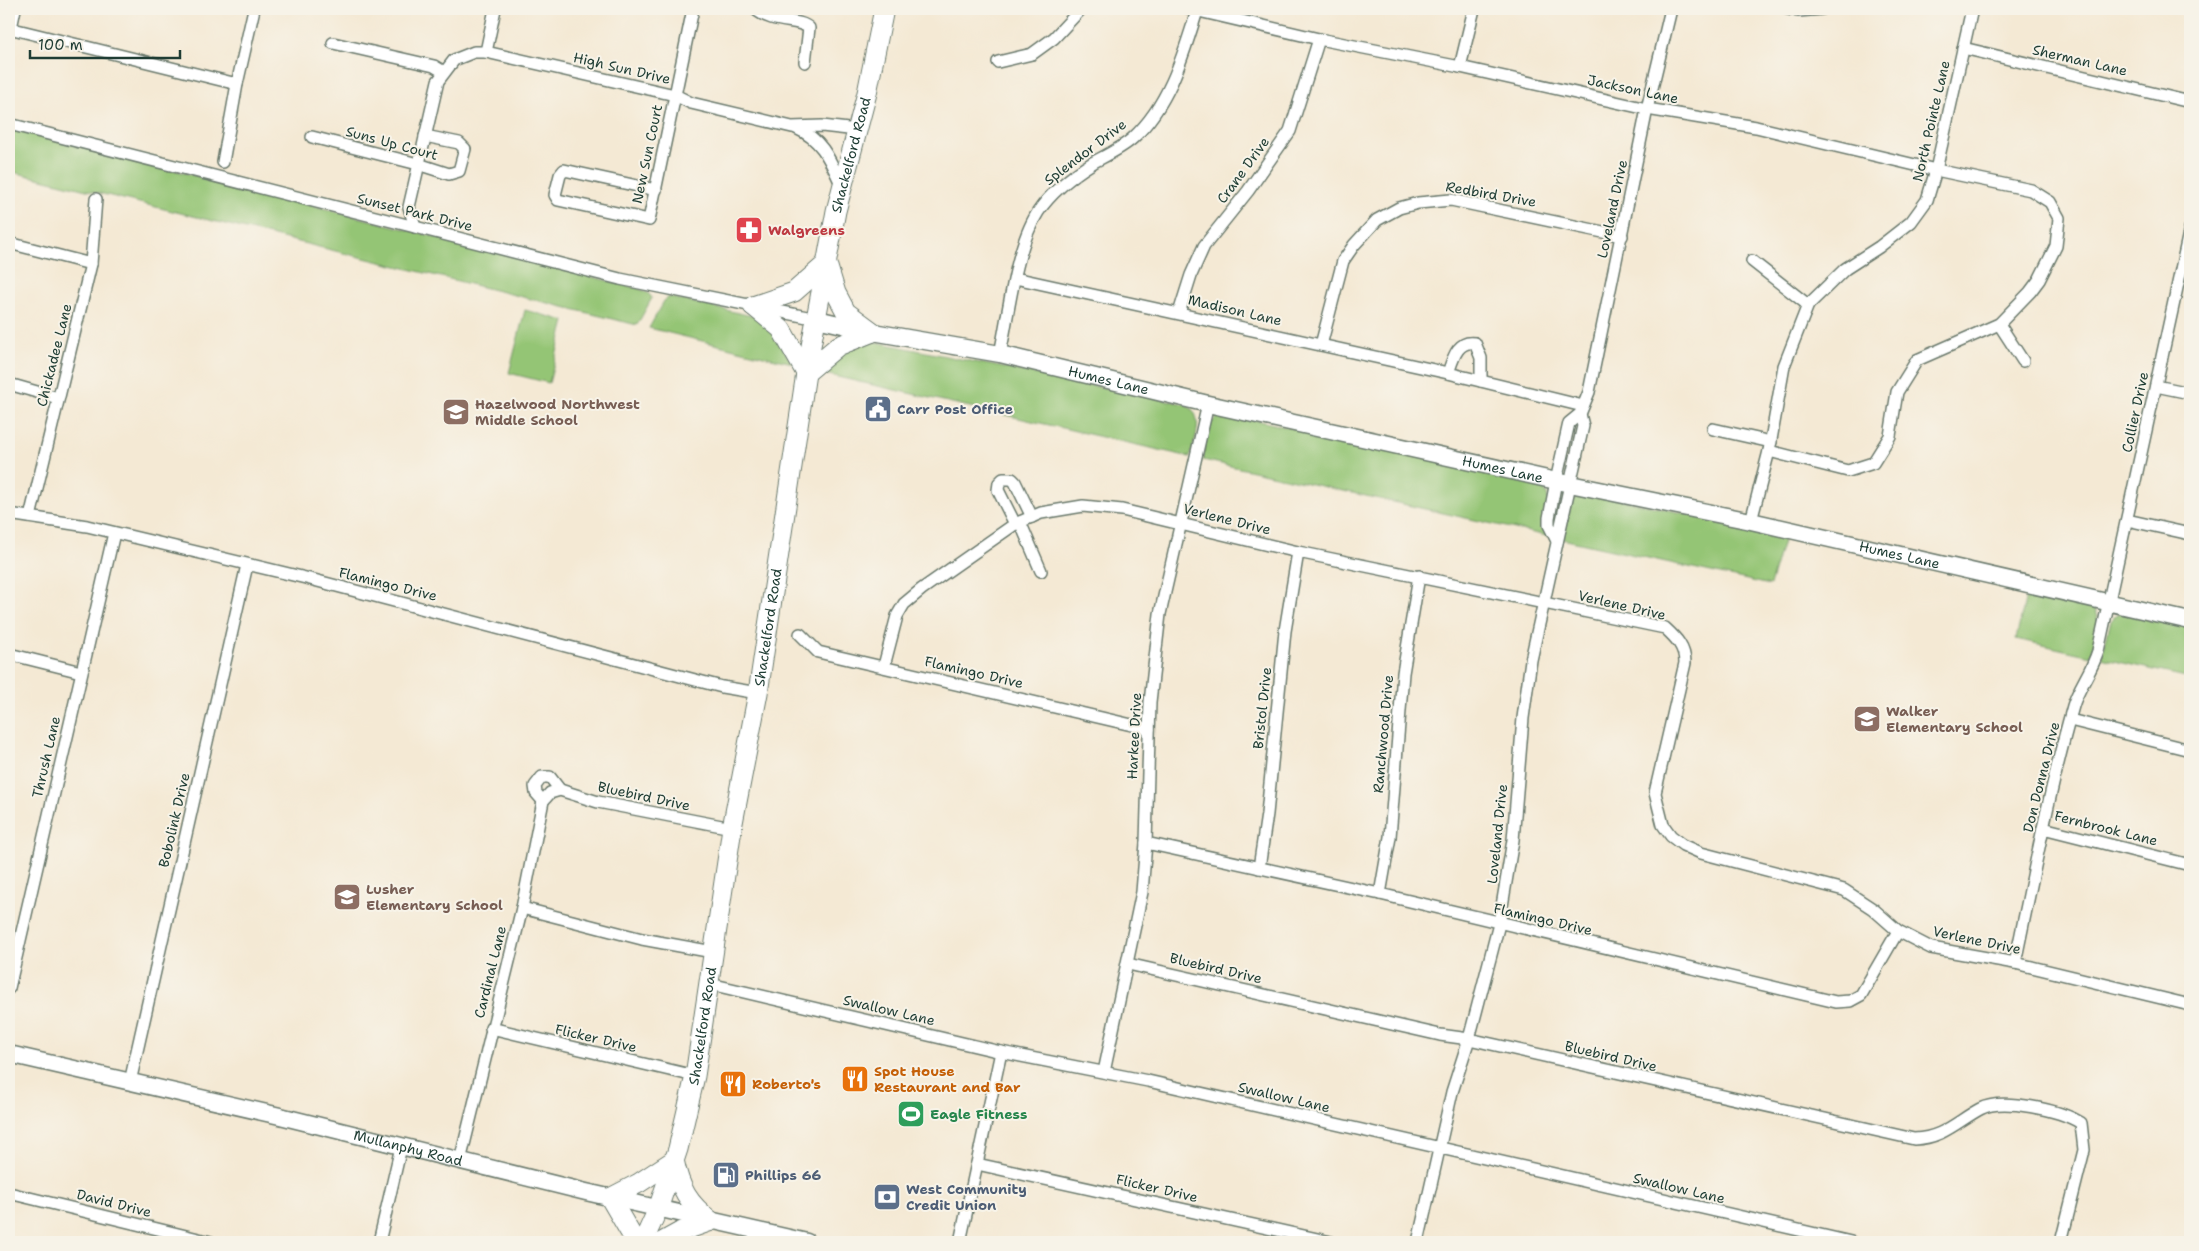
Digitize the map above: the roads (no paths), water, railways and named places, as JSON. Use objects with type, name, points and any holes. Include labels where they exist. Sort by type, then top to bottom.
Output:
[{"type":"main road","name":"Shackelford Road","points":[[643,1242],[658,1208],[674,1160],[695,1076],[732,828],[758,693],[806,373],[842,186],[858,130],[884,9]]},
{"type":"main road","points":[[753,306],[794,292],[826,264],[836,294],[846,312],[874,332]]},
{"type":"main road","points":[[753,306],[781,329],[806,373],[838,346],[874,332]]},
{"type":"main road","points":[[632,1242],[631,1234],[610,1198],[639,1183],[674,1160],[678,1177],[686,1196],[696,1209],[711,1221]]},
{"type":"main road","points":[[662,1242],[680,1232],[711,1221]]},
{"type":"street","points":[[15,9],[10,28],[237,84]]},
{"type":"street","points":[[223,162],[237,84],[254,9]]},
{"type":"street","points":[[486,52],[494,9]]},
{"type":"street","name":"New Sun Court","points":[[656,190],[564,170],[560,175],[555,196],[558,200],[649,220],[656,190],[675,95],[694,9]]},
{"type":"street","points":[[755,9],[762,15],[773,19],[805,24],[809,28],[805,62]]},
{"type":"street","points":[[1460,66],[1474,9]]},
{"type":"street","name":"Loveland Drive","points":[[1418,1242],[1452,1092],[1469,1039],[1500,924],[1513,840],[1523,718],[1531,660],[1557,541],[1563,482],[1582,426],[1582,410],[1589,392],[1648,109],[1672,9]]},
{"type":"street","points":[[1788,9],[1798,11],[1821,9]]},
{"type":"street","name":"North Pointe Lane","points":[[1751,520],[1770,446],[1784,366],[1808,305],[1845,269],[1879,247],[1911,222],[1927,200],[1936,170],[1972,9]]},
{"type":"street","name":"Jackson Lane","points":[[1193,10],[1319,39],[1460,66],[1648,109],[1756,127],[1936,170],[2031,190],[2050,202],[2058,218],[2056,246],[2039,280],[2030,292],[1998,324]]},
{"type":"street","name":"Splendor Drive","points":[[1000,354],[1026,234],[1052,194],[1092,164],[1133,138],[1162,102],[1182,58],[1193,10]]},
{"type":"street","points":[[998,62],[1032,54],[1054,38],[1075,11]]},
{"type":"street","name":"Crane Drive","points":[[1179,313],[1191,275],[1204,246],[1248,191],[1290,131],[1319,39]]},
{"type":"street","points":[[333,43],[434,66],[444,72]]},
{"type":"street","name":"Sherman Lane","points":[[1963,48],[2190,102]]},
{"type":"street","name":"High Sun Drive","points":[[415,227],[410,207],[438,80],[454,60],[474,52],[486,52],[675,95],[691,103],[792,126],[822,126],[858,130]]},
{"type":"street","name":"Sunset Park Drive","points":[[9,124],[620,278],[817,319]]},
{"type":"street","points":[[792,126],[806,133],[823,148],[830,158],[842,186]]},
{"type":"street","name":"Suns Up Court","points":[[312,137],[418,164],[449,174],[459,171],[465,149],[459,143],[425,136]]},
{"type":"street","name":"Chickadee Lane","points":[[30,517],[58,398],[81,312],[91,264],[96,199]]},
{"type":"street","name":"Redbird Drive","points":[[1321,345],[1343,261],[1354,245],[1377,220],[1399,208],[1418,203],[1451,200],[1622,236]]},
{"type":"street","name":"Collier Drive","points":[[2108,602],[2188,252],[2190,228]]},
{"type":"street","points":[[9,243],[91,264]]},
{"type":"street","points":[[1752,261],[1808,305]]},
{"type":"street","name":"Madison Lane","points":[[1015,278],[1448,373],[1582,410]]},
{"type":"street","name":"Humes Lane","points":[[817,319],[874,332],[1000,354],[1208,404],[1563,482],[1751,520],[2190,621]]},
{"type":"street","points":[[1713,428],[1848,471],[1873,463],[1890,436],[1897,392],[1917,360],[1998,324],[2023,361]]},
{"type":"street","points":[[1448,373],[1456,352],[1462,344],[1475,343],[1481,358],[1481,381]]},
{"type":"street","points":[[9,384],[58,398]]},
{"type":"street","points":[[2156,386],[2190,394]]},
{"type":"street","name":"Harkee Drive","points":[[1104,1072],[1142,892],[1146,843],[1149,729],[1155,652],[1167,580],[1208,404]]},
{"type":"street","points":[[1032,517],[1016,482],[1012,479],[1003,479],[999,483],[998,490],[1041,571]]},
{"type":"street","name":"Verlene Drive","points":[[884,666],[897,616],[904,604],[922,589],[1017,523],[1064,508],[1099,506],[1180,522],[1298,552],[1665,628],[1678,640],[1685,656],[1685,663],[1655,793],[1663,825],[1671,836],[1683,845],[1700,853],[1844,890],[1873,909],[1898,931],[1931,948],[2014,963],[2190,1005]]},
{"type":"street","name":"Flamingo Drive","points":[[9,514],[87,526],[247,564],[404,603],[722,687],[758,693]]},
{"type":"street","points":[[2127,520],[2190,534]]},
{"type":"street","name":"Thrush Lane","points":[[9,988],[114,533]]},
{"type":"street","name":"Bristol Drive","points":[[1258,868],[1267,814],[1285,631],[1298,552]]},
{"type":"street","name":"Bobolink Drive","points":[[130,1082],[247,564]]},
{"type":"street","name":"Ranchwood Drive","points":[[1380,894],[1390,837],[1403,673],[1420,576]]},
{"type":"street","name":"Don Donna Drive","points":[[2014,963],[2043,828],[2074,704],[2093,668],[2108,602]]},
{"type":"street","name":"Flamingo Drive","points":[[800,634],[818,652],[1149,729]]},
{"type":"street","points":[[9,654],[81,672]]},
{"type":"street","points":[[2070,720],[2190,750]]},
{"type":"street","name":"Bluebird Drive","points":[[551,795],[598,802],[732,828]]},
{"type":"street","name":"Cardinal Lane","points":[[460,1161],[551,795]]},
{"type":"street","name":"Fernbrook Lane","points":[[2043,828],[2190,865]]},
{"type":"street","name":"Flamingo Drive","points":[[1146,843],[1380,894],[1500,924],[1836,1002],[1850,1001],[1861,995],[1898,931]]},
{"type":"street","points":[[522,908],[642,939],[713,952]]},
{"type":"street","name":"Bluebird Drive","points":[[1128,964],[1914,1139],[1928,1139],[1943,1133],[1981,1108],[1994,1105],[2008,1104],[2055,1112],[2081,1123],[2084,1150],[2061,1242]]},
{"type":"street","name":"Swallow Lane","points":[[710,984],[1001,1052],[1104,1072],[1851,1242]]},
{"type":"street","name":"Flicker Drive","points":[[492,1028],[695,1076]]},
{"type":"street","points":[[960,1242],[1001,1052]]},
{"type":"street","name":"Mullanphy Road","points":[[9,1054],[280,1116],[610,1198],[807,1242]]},
{"type":"street","points":[[379,1242],[401,1147]]},
{"type":"street","name":"Flicker Drive","points":[[977,1164],[1331,1242]]},
{"type":"street","name":"David Drive","points":[[9,1193],[211,1242]]},
{"type":"place","name":"Walgreens","points":[[749,230]]},
{"type":"place","name":"Carr Post Office","points":[[878,409]]},
{"type":"place","name":"Hazelwood Northwest Middle School","points":[[456,412]]},
{"type":"place","name":"Walker Elementary School","points":[[1867,719]]},
{"type":"place","name":"Lusher Elementary School","points":[[347,897]]},
{"type":"place","name":"Spot House Restaurant and Bar","points":[[855,1079]]},
{"type":"place","name":"Roberto's","points":[[733,1084]]},
{"type":"place","name":"Eagle Fitness","points":[[911,1114]]},
{"type":"place","name":"Phillips 66","points":[[726,1175]]},
{"type":"place","name":"West Community Credit Union","points":[[887,1197]]}]
